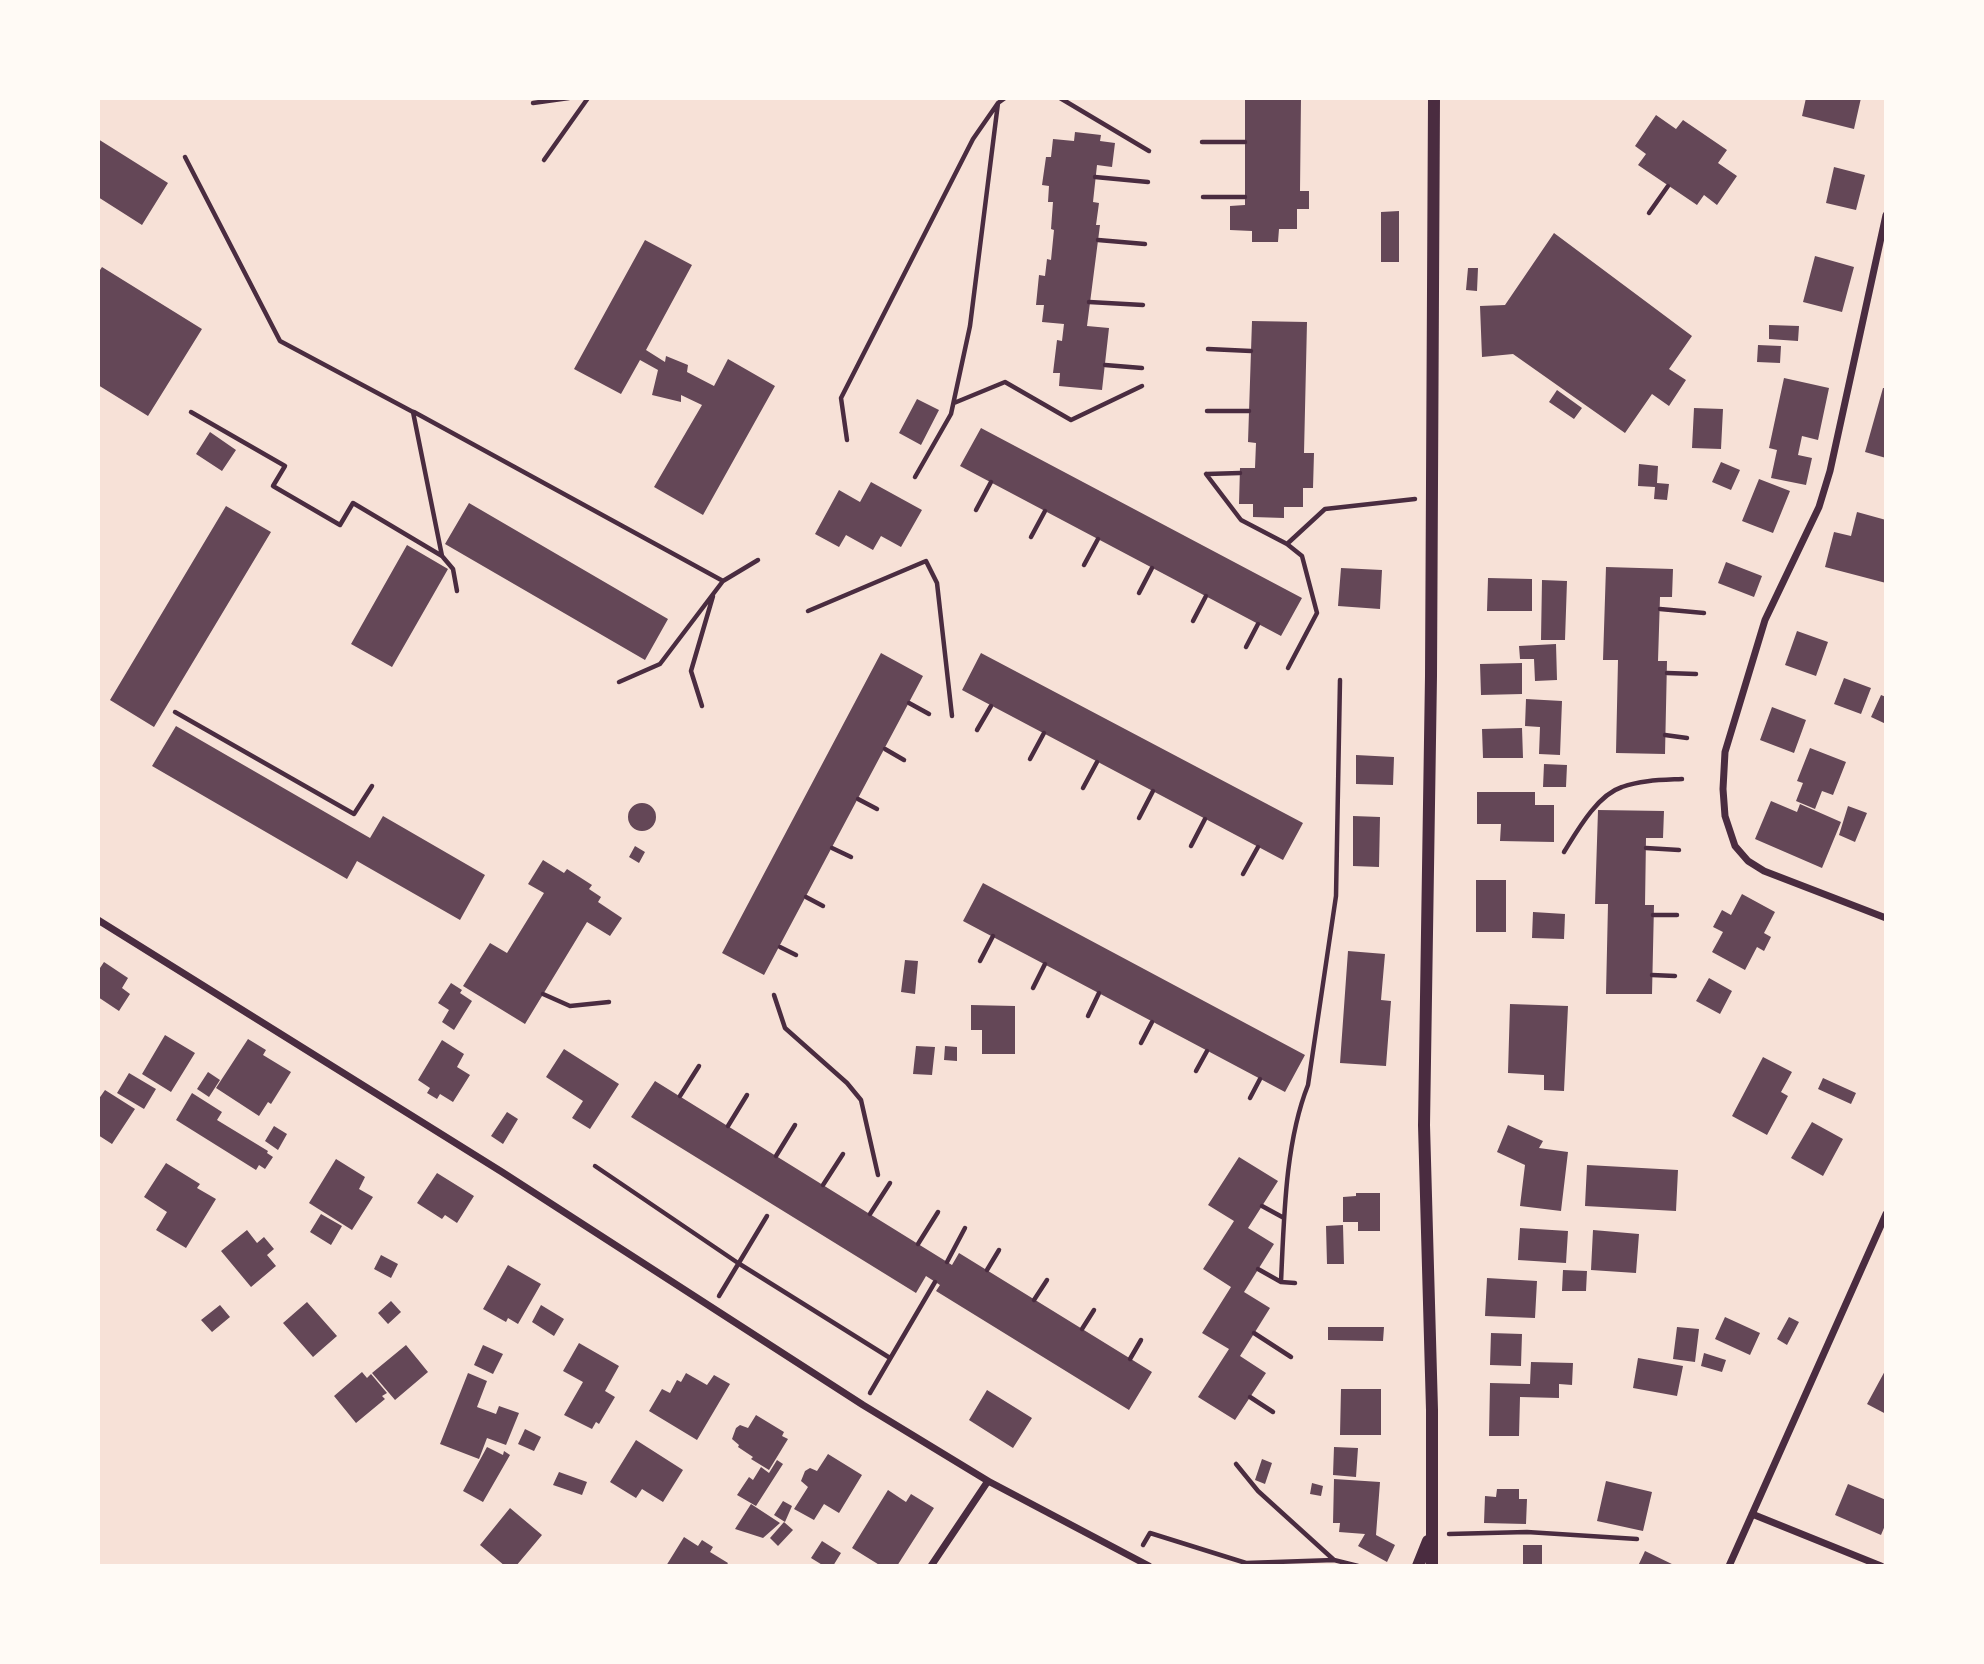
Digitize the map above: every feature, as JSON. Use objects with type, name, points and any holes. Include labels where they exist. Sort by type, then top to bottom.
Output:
[{"type":"street","points":[[1432,1566],[1432,1410],[1424,1125],[1431,676],[1434,98]]},
{"type":"street","points":[[1886,215],[1830,471],[1819,507],[1765,620],[1725,752],[1723,789],[1725,816],[1735,846],[1748,861],[1764,871],[1886,918]]},
{"type":"street","points":[[98,920],[502,1172],[863,1405],[988,1480],[1149,1566]]},
{"type":"street","points":[[1729,1566],[1886,1214]]},
{"type":"street","points":[[931,1566],[988,1480]]},
{"type":"street","points":[[1752,1514],[1881,1566]]},
{"type":"street","points":[[1418,1566],[1430,1535]]},
{"type":"path","points":[[533,103],[569,98]]},
{"type":"path","points":[[544,160],[589,98]]},
{"type":"path","points":[[847,440],[841,397],[973,139],[998,103],[1005,98]]},
{"type":"path","points":[[1060,98],[1149,151]]},
{"type":"path","points":[[915,477],[951,414],[970,326],[998,103]]},
{"type":"path","points":[[1202,142],[1245,142]]},
{"type":"path","points":[[185,157],[280,341],[723,581]]},
{"type":"path","points":[[1095,177],[1148,182]]},
{"type":"path","points":[[1649,213],[1668,186]]},
{"type":"path","points":[[1203,197],[1245,197]]},
{"type":"path","points":[[1098,240],[1145,244]]},
{"type":"path","points":[[1089,302],[1143,305]]},
{"type":"path","points":[[1208,349],[1251,351]]},
{"type":"path","points":[[1105,365],[1142,368]]},
{"type":"path","points":[[953,403],[1005,382],[1071,420],[1142,386]]},
{"type":"path","points":[[1207,411],[1249,411]]},
{"type":"path","points":[[191,412],[285,466],[273,486],[340,525],[353,503],[442,556],[453,569],[457,591]]},
{"type":"path","points":[[413,412],[442,556]]},
{"type":"path","points":[[1240,473],[1206,474],[1241,520],[1287,544],[1302,556],[1317,613],[1288,668]]},
{"type":"path","points":[[976,510],[991,482]]},
{"type":"path","points":[[1287,544],[1325,509],[1430,498]]},
{"type":"path","points":[[1031,537],[1045,511]]},
{"type":"path","points":[[1084,565],[1098,539]]},
{"type":"path","points":[[619,682],[660,664],[723,581],[758,559]]},
{"type":"path","points":[[808,611],[926,561],[937,583],[952,716]]},
{"type":"path","points":[[1139,593],[1152,568]]},
{"type":"path","points":[[702,706],[691,671],[714,592]]},
{"type":"path","points":[[1194,621],[1206,596]]},
{"type":"path","points":[[1660,609],[1704,613]]},
{"type":"path","points":[[1246,647],[1258,624]]},
{"type":"path","points":[[1667,673],[1696,674]]},
{"type":"path","points":[[1281,1282],[1284,1218],[1297,1112],[1307,1085],[1336,896],[1340,680]]},
{"type":"path","points":[[909,703],[929,713]]},
{"type":"path","points":[[977,730],[991,706]]},
{"type":"path","points":[[175,712],[354,814],[372,786]]},
{"type":"path","points":[[1030,759],[1044,733]]},
{"type":"path","points":[[1665,735],[1687,738]]},
{"type":"path","points":[[885,750],[904,760]]},
{"type":"path","points":[[1083,788],[1097,762]]},
{"type":"path","points":[[1564,852],[1590,811],[1619,787],[1648,781],[1682,779]]},
{"type":"path","points":[[1139,818],[1153,791]]},
{"type":"path","points":[[858,799],[877,809]]},
{"type":"path","points":[[1191,846],[1205,819]]},
{"type":"path","points":[[1243,874],[1258,847]]},
{"type":"path","points":[[832,848],[851,857]]},
{"type":"path","points":[[1646,848],[1679,850]]},
{"type":"path","points":[[806,897],[823,906]]},
{"type":"path","points":[[1653,915],[1677,915]]},
{"type":"path","points":[[980,961],[993,936]]},
{"type":"path","points":[[780,947],[796,955]]},
{"type":"path","points":[[1033,988],[1045,964]]},
{"type":"path","points":[[1652,975],[1675,976]]},
{"type":"path","points":[[1088,1016],[1099,993]]},
{"type":"path","points":[[543,994],[570,1006],[608,1002]]},
{"type":"path","points":[[774,995],[785,1028],[847,1083],[862,1100],[878,1175]]},
{"type":"path","points":[[1141,1043],[1152,1022]]},
{"type":"path","points":[[1196,1071],[1207,1051]]},
{"type":"path","points":[[680,1096],[699,1066]]},
{"type":"path","points":[[1250,1098],[1260,1079]]},
{"type":"path","points":[[728,1126],[747,1095]]},
{"type":"path","points":[[776,1156],[795,1125]]},
{"type":"path","points":[[823,1185],[843,1154]]},
{"type":"path","points":[[595,1166],[738,1264],[890,1358]]},
{"type":"path","points":[[870,1214],[890,1183]]},
{"type":"path","points":[[1262,1206],[1284,1218]]},
{"type":"path","points":[[918,1244],[938,1212]]},
{"type":"path","points":[[712,1308],[767,1216]]},
{"type":"path","points":[[947,1262],[965,1228]]},
{"type":"path","points":[[986,1270],[999,1250]]},
{"type":"path","points":[[1258,1269],[1281,1282],[1295,1283]]},
{"type":"path","points":[[1034,1300],[1047,1280]]},
{"type":"path","points":[[863,1405],[935,1282]]},
{"type":"path","points":[[1082,1329],[1094,1310]]},
{"type":"path","points":[[1254,1333],[1291,1356]]},
{"type":"path","points":[[1130,1359],[1141,1340]]},
{"type":"path","points":[[1250,1397],[1273,1412]]},
{"type":"path","points":[[1236,1464],[1258,1491],[1334,1560]]},
{"type":"path","points":[[1430,1535],[1527,1532],[1637,1539]]},
{"type":"path","points":[[1135,1558],[1150,1533],[1246,1563],[1334,1560],[1358,1566]]},
{"type":"building","points":[[1245,98],[1301,98],[1300,191],[1309,191],[1309,209],[1297,209],[1297,229],[1279,229],[1278,242],[1252,242],[1252,231],[1230,230],[1230,206],[1245,205]]},
{"type":"building","points":[[1806,98],[1861,98],[1854,129],[1802,116]]},
{"type":"building","points":[[1656,115],[1676,129],[1683,120],[1727,150],[1718,163],[1737,176],[1717,205],[1704,195],[1697,205],[1638,165],[1646,154],[1635,146]]},
{"type":"building","points":[[1075,132],[1101,135],[1100,141],[1115,143],[1112,167],[1097,165],[1093,202],[1099,203],[1096,225],[1100,225],[1087,326],[1109,328],[1102,390],[1059,386],[1060,373],[1053,373],[1057,340],[1062,341],[1064,324],[1042,322],[1044,305],[1036,305],[1039,275],[1045,276],[1047,259],[1051,260],[1054,230],[1051,229],[1053,202],[1048,202],[1049,186],[1042,185],[1046,157],[1051,157],[1053,139],[1074,141]]},
{"type":"building","points":[[98,139],[168,183],[142,225],[98,197]]},
{"type":"building","points":[[1834,167],[1865,175],[1856,210],[1826,203]]},
{"type":"building","points":[[1399,211],[1399,262],[1381,262],[1381,212]]},
{"type":"building","points":[[1554,233],[1692,336],[1669,369],[1686,380],[1669,406],[1652,394],[1625,433],[1513,354],[1482,357],[1480,306],[1505,305]]},
{"type":"building","points":[[645,240],[692,265],[646,350],[665,362],[666,356],[688,365],[687,372],[714,386],[728,359],[775,386],[703,515],[654,487],[702,405],[681,395],[681,402],[652,395],[658,370],[640,360],[621,394],[574,369]]},
{"type":"building","points":[[1815,256],[1854,267],[1842,312],[1803,302]]},
{"type":"building","points":[[102,267],[202,329],[148,416],[98,385],[98,273]]},
{"type":"building","points":[[1468,268],[1478,268],[1477,291],[1466,290]]},
{"type":"building","points":[[1252,321],[1307,322],[1304,453],[1314,453],[1313,488],[1303,488],[1303,507],[1284,507],[1284,518],[1253,517],[1253,504],[1239,504],[1240,468],[1255,468],[1256,443],[1248,442]]},
{"type":"building","points":[[1769,325],[1799,326],[1798,341],[1769,339]]},
{"type":"building","points":[[1758,345],[1781,346],[1780,363],[1757,362]]},
{"type":"building","points":[[1784,378],[1829,388],[1818,440],[1802,436],[1798,455],[1812,458],[1806,485],[1771,478],[1777,450],[1769,448]]},
{"type":"building","points":[[1883,388],[1886,388],[1886,458],[1865,452]]},
{"type":"building","points":[[1557,390],[1582,408],[1574,419],[1549,402]]},
{"type":"building","points":[[917,399],[939,410],[921,445],[899,433]]},
{"type":"building","points":[[1694,408],[1723,409],[1721,449],[1692,448]]},
{"type":"building","points":[[981,428],[1302,598],[1281,636],[960,466]]},
{"type":"building","points":[[210,432],[236,450],[222,471],[196,454]]},
{"type":"building","points":[[1721,462],[1740,470],[1731,490],[1712,482]]},
{"type":"building","points":[[1639,464],[1658,466],[1657,483],[1669,484],[1667,500],[1654,499],[1655,487],[1638,486]]},
{"type":"building","points":[[1759,479],[1790,491],[1773,533],[1742,521]]},
{"type":"building","points":[[871,482],[922,510],[901,547],[881,536],[873,550],[846,535],[839,547],[815,534],[839,490],[860,502]]},
{"type":"building","points":[[469,503],[668,619],[645,660],[445,544]]},
{"type":"building","points":[[226,506],[271,532],[154,727],[110,700]]},
{"type":"building","points":[[1857,512],[1886,520],[1886,583],[1825,567],[1834,532],[1851,536]]},
{"type":"building","points":[[407,545],[448,569],[392,667],[351,644]]},
{"type":"building","points":[[1726,562],[1762,576],[1754,597],[1718,583]]},
{"type":"building","points":[[1606,567],[1673,569],[1672,597],[1660,597],[1658,661],[1667,661],[1665,754],[1616,753],[1618,660],[1603,660]]},
{"type":"building","points":[[1341,568],[1382,570],[1380,609],[1338,606]]},
{"type":"building","points":[[1488,578],[1532,579],[1532,611],[1487,611]]},
{"type":"building","points":[[1542,580],[1567,581],[1565,640],[1541,640]]},
{"type":"building","points":[[1797,631],[1828,642],[1816,676],[1785,665]]},
{"type":"building","points":[[1556,644],[1557,680],[1535,681],[1534,659],[1520,659],[1519,646]]},
{"type":"building","points":[[881,653],[923,676],[764,975],[722,953]]},
{"type":"building","points":[[981,653],[1303,823],[1283,860],[962,690]]},
{"type":"building","points":[[1522,663],[1522,694],[1481,695],[1480,664]]},
{"type":"building","points":[[1844,678],[1871,688],[1861,714],[1834,704]]},
{"type":"building","points":[[1881,695],[1886,697],[1886,724],[1871,717]]},
{"type":"building","points":[[1526,699],[1562,701],[1560,755],[1539,754],[1540,727],[1525,726]]},
{"type":"building","points":[[1772,707],[1806,720],[1794,753],[1760,740]]},
{"type":"building","points":[[176,726],[370,838],[383,816],[485,875],[460,920],[357,861],[347,879],[152,766]]},
{"type":"building","points":[[1522,728],[1523,758],[1483,758],[1482,729]]},
{"type":"building","points":[[1810,748],[1846,762],[1833,795],[1822,791],[1815,809],[1796,801],[1803,783],[1797,781]]},
{"type":"building","points":[[1356,755],[1394,757],[1393,785],[1356,784]]},
{"type":"building","points":[[1544,764],[1567,765],[1566,787],[1543,787]]},
{"type":"building","points":[[1477,792],[1535,792],[1535,805],[1554,805],[1554,842],[1500,841],[1501,824],[1477,824]]},
{"type":"building","points":[[1771,801],[1797,812],[1800,804],[1841,822],[1822,868],[1755,839]]},
{"type":"building","points":[[642,803],[652,807],[656,817],[652,827],[642,831],[632,827],[628,817],[632,807]]},
{"type":"building","points":[[1848,806],[1867,813],[1855,842],[1839,835]]},
{"type":"building","points":[[1598,810],[1664,811],[1663,838],[1646,838],[1645,905],[1654,905],[1652,994],[1606,994],[1608,904],[1595,904]]},
{"type":"building","points":[[1353,816],[1380,817],[1379,867],[1353,866]]},
{"type":"building","points":[[635,846],[645,852],[639,863],[629,857]]},
{"type":"building","points":[[543,860],[564,873],[567,869],[592,885],[589,889],[601,897],[598,902],[622,918],[610,936],[587,922],[525,1024],[463,986],[490,943],[507,953],[544,893],[528,884]]},
{"type":"building","points":[[1476,880],[1506,880],[1506,932],[1476,932]]},
{"type":"building","points":[[983,883],[1305,1055],[1285,1092],[963,921]]},
{"type":"building","points":[[1742,894],[1775,912],[1764,933],[1771,937],[1764,951],[1757,947],[1745,970],[1712,952],[1723,932],[1713,927],[1722,910],[1731,915]]},
{"type":"building","points":[[1533,912],[1565,914],[1564,939],[1532,938]]},
{"type":"building","points":[[1348,951],[1385,954],[1381,1000],[1391,1001],[1386,1066],[1340,1063]]},
{"type":"building","points":[[905,960],[918,961],[915,994],[901,992]]},
{"type":"building","points":[[104,962],[128,978],[122,988],[130,994],[119,1011],[98,997],[98,971]]},
{"type":"building","points":[[1709,978],[1732,991],[1720,1014],[1696,1001]]},
{"type":"building","points":[[451,983],[472,1001],[454,1030],[442,1022],[449,1010],[438,1003]]},
{"type":"building","points":[[1510,1004],[1568,1006],[1564,1091],[1544,1090],[1544,1075],[1508,1073]]},
{"type":"building","points":[[971,1005],[1015,1006],[1015,1054],[982,1054],[982,1030],[971,1030]]},
{"type":"building","points":[[165,1035],[195,1053],[171,1092],[142,1074]]},
{"type":"building","points":[[248,1039],[266,1050],[263,1055],[291,1072],[271,1104],[268,1102],[259,1116],[216,1088]]},
{"type":"building","points":[[442,1040],[464,1054],[457,1067],[470,1075],[453,1102],[440,1094],[437,1099],[427,1093],[430,1088],[418,1080]]},
{"type":"building","points":[[916,1046],[935,1047],[932,1075],[913,1074]]},
{"type":"building","points":[[945,1046],[957,1047],[957,1061],[944,1060]]},
{"type":"building","points":[[564,1049],[619,1084],[590,1129],[572,1118],[583,1101],[546,1077]]},
{"type":"building","points":[[1763,1057],[1792,1072],[1781,1092],[1788,1096],[1767,1135],[1732,1116]]},
{"type":"building","points":[[208,1072],[220,1080],[209,1097],[197,1089]]},
{"type":"building","points":[[129,1073],[156,1089],[144,1109],[117,1093]]},
{"type":"building","points":[[1823,1078],[1856,1093],[1851,1104],[1818,1089]]},
{"type":"building","points":[[655,1081],[952,1265],[959,1253],[1152,1372],[1129,1410],[936,1291],[940,1285],[926,1276],[916,1293],[631,1117]]},
{"type":"building","points":[[105,1090],[135,1109],[112,1144],[98,1135],[98,1100]]},
{"type":"building","points":[[192,1093],[222,1112],[217,1120],[268,1151],[273,1157],[265,1169],[259,1165],[256,1170],[176,1120]]},
{"type":"building","points":[[507,1112],[518,1119],[503,1144],[491,1136]]},
{"type":"building","points":[[1812,1122],[1843,1139],[1823,1176],[1791,1158]]},
{"type":"building","points":[[1508,1125],[1543,1141],[1539,1148],[1568,1152],[1561,1211],[1520,1206],[1525,1165],[1497,1152]]},
{"type":"building","points":[[274,1126],[287,1134],[278,1150],[265,1141]]},
{"type":"building","points":[[1239,1157],[1278,1181],[1248,1228],[1274,1244],[1244,1292],[1270,1308],[1240,1356],[1266,1373],[1235,1420],[1198,1397],[1229,1349],[1202,1333],[1231,1287],[1203,1269],[1234,1221],[1208,1205]]},
{"type":"building","points":[[336,1159],[365,1177],[359,1189],[373,1197],[352,1230],[309,1203]]},
{"type":"building","points":[[166,1163],[200,1184],[197,1188],[216,1199],[186,1248],[156,1230],[167,1212],[144,1197]]},
{"type":"building","points":[[1587,1165],[1678,1170],[1676,1211],[1585,1206]]},
{"type":"building","points":[[437,1173],[474,1196],[457,1223],[445,1215],[442,1219],[417,1203]]},
{"type":"building","points":[[1356,1193],[1380,1193],[1380,1231],[1358,1231],[1358,1222],[1343,1222],[1343,1197],[1356,1196]]},
{"type":"building","points":[[321,1214],[342,1226],[331,1245],[310,1232]]},
{"type":"building","points":[[1343,1225],[1344,1264],[1327,1264],[1326,1226]]},
{"type":"building","points":[[1520,1228],[1568,1231],[1566,1263],[1518,1260]]},
{"type":"building","points":[[247,1230],[257,1243],[264,1237],[274,1249],[267,1255],[276,1266],[251,1287],[221,1251]]},
{"type":"building","points":[[1593,1230],[1639,1234],[1636,1273],[1591,1270]]},
{"type":"building","points":[[381,1255],[398,1264],[391,1278],[374,1269]]},
{"type":"building","points":[[508,1265],[541,1284],[518,1324],[508,1318],[506,1322],[483,1309]]},
{"type":"building","points":[[1563,1270],[1587,1271],[1586,1291],[1562,1291]]},
{"type":"building","points":[[1487,1278],[1537,1281],[1535,1318],[1485,1316]]},
{"type":"building","points":[[391,1301],[401,1312],[388,1324],[378,1313]]},
{"type":"building","points":[[307,1302],[337,1336],[313,1357],[283,1323]]},
{"type":"building","points":[[220,1305],[230,1317],[212,1332],[201,1320]]},
{"type":"building","points":[[541,1305],[564,1319],[554,1336],[532,1322]]},
{"type":"building","points":[[1725,1317],[1760,1333],[1750,1355],[1715,1339]]},
{"type":"building","points":[[1789,1317],[1799,1322],[1787,1345],[1777,1339]]},
{"type":"building","points":[[1328,1327],[1384,1327],[1383,1341],[1328,1340]]},
{"type":"building","points":[[1677,1327],[1699,1329],[1695,1362],[1673,1359]]},
{"type":"building","points":[[1491,1333],[1522,1334],[1521,1366],[1490,1365]]},
{"type":"building","points":[[579,1343],[619,1366],[605,1391],[615,1397],[599,1424],[596,1422],[592,1429],[564,1415],[583,1382],[563,1371]]},
{"type":"building","points":[[406,1345],[428,1372],[395,1400],[372,1373]]},
{"type":"building","points":[[483,1345],[503,1354],[493,1374],[474,1365]]},
{"type":"building","points":[[1704,1353],[1726,1360],[1722,1372],[1701,1366]]},
{"type":"building","points":[[1638,1358],[1683,1366],[1677,1396],[1633,1388]]},
{"type":"building","points":[[1531,1362],[1573,1363],[1572,1385],[1559,1384],[1559,1398],[1520,1397],[1519,1436],[1489,1436],[1490,1383],[1530,1384]]},
{"type":"building","points":[[1886,1369],[1886,1414],[1867,1404]]},
{"type":"building","points":[[362,1372],[367,1378],[371,1374],[387,1393],[382,1396],[385,1399],[356,1423],[334,1396]]},
{"type":"building","points":[[468,1373],[487,1381],[477,1407],[496,1414],[499,1406],[519,1413],[506,1445],[487,1438],[479,1459],[440,1444]]},
{"type":"building","points":[[686,1373],[707,1385],[714,1375],[730,1384],[697,1440],[649,1411],[662,1389],[670,1393],[677,1380],[681,1382]]},
{"type":"building","points":[[1341,1389],[1381,1389],[1381,1435],[1340,1435]]},
{"type":"building","points":[[987,1390],[1032,1418],[1013,1448],[969,1420]]},
{"type":"building","points":[[756,1415],[784,1432],[782,1436],[788,1439],[769,1470],[751,1459],[753,1457],[738,1447],[732,1439],[736,1428],[740,1425],[748,1428]]},
{"type":"building","points":[[525,1429],[541,1437],[534,1451],[518,1444]]},
{"type":"building","points":[[636,1440],[683,1470],[663,1502],[642,1489],[636,1498],[610,1482]]},
{"type":"building","points":[[487,1447],[503,1455],[504,1451],[510,1455],[483,1502],[463,1491]]},
{"type":"building","points":[[1334,1447],[1358,1448],[1356,1477],[1333,1475]]},
{"type":"building","points":[[828,1454],[862,1475],[839,1513],[824,1504],[814,1520],[794,1509],[808,1487],[801,1481],[805,1471],[810,1468],[817,1471]]},
{"type":"building","points":[[1262,1459],[1272,1463],[1265,1484],[1255,1480]]},
{"type":"building","points":[[777,1460],[783,1464],[756,1506],[737,1495],[749,1477],[753,1480],[761,1467],[769,1473]]},
{"type":"building","points":[[559,1472],[587,1482],[582,1495],[553,1485]]},
{"type":"building","points":[[1334,1479],[1380,1482],[1376,1535],[1395,1545],[1387,1562],[1358,1546],[1365,1534],[1339,1532],[1340,1523],[1333,1523]]},
{"type":"building","points":[[1606,1481],[1652,1492],[1643,1531],[1597,1521]]},
{"type":"building","points":[[1312,1483],[1323,1486],[1321,1496],[1310,1494]]},
{"type":"building","points":[[1848,1484],[1886,1500],[1886,1523],[1881,1535],[1835,1515]]},
{"type":"building","points":[[1497,1489],[1519,1489],[1519,1499],[1527,1499],[1526,1524],[1484,1523],[1485,1496],[1496,1497]]},
{"type":"building","points":[[888,1490],[906,1502],[911,1494],[934,1508],[897,1566],[881,1566],[852,1548]]},
{"type":"building","points":[[783,1501],[792,1506],[785,1522],[774,1515]]},
{"type":"building","points":[[751,1504],[780,1523],[763,1538],[735,1529]]},
{"type":"building","points":[[510,1508],[542,1535],[516,1566],[505,1566],[480,1545]]},
{"type":"building","points":[[784,1522],[793,1530],[778,1546],[770,1538]]},
{"type":"building","points":[[684,1537],[698,1546],[702,1540],[713,1547],[710,1552],[728,1563],[726,1566],[666,1566]]},
{"type":"building","points":[[822,1541],[841,1553],[833,1566],[824,1566],[811,1558]]},
{"type":"building","points":[[1523,1545],[1542,1545],[1542,1566],[1523,1566]]},
{"type":"building","points":[[1645,1551],[1676,1566],[1638,1566]]}]
